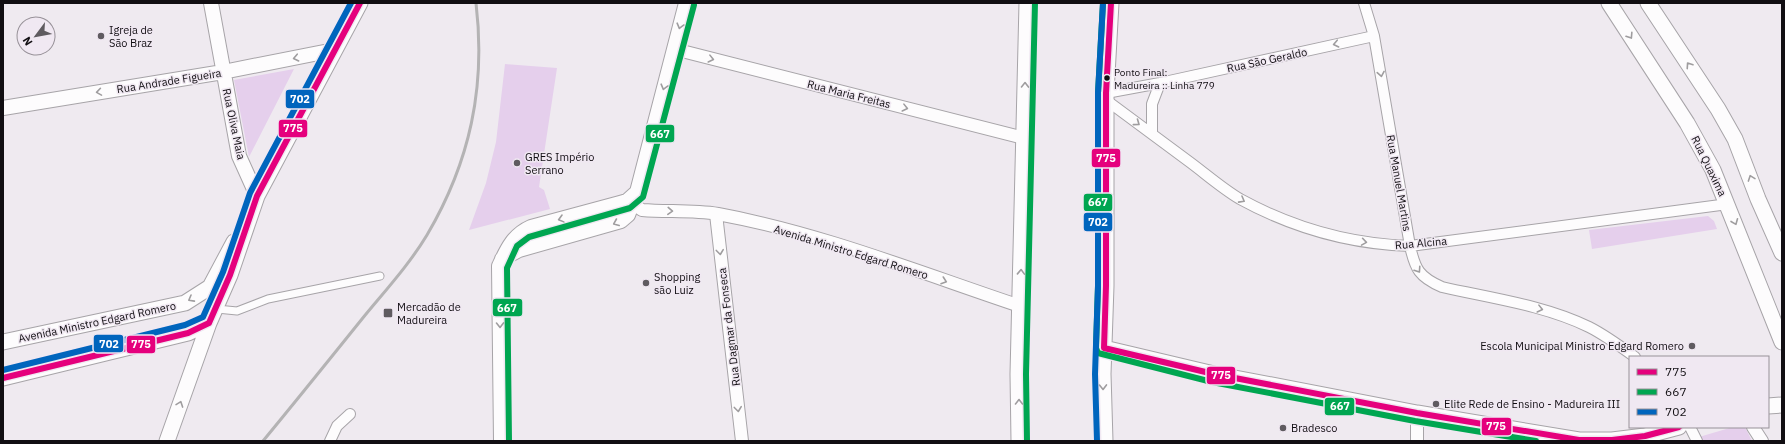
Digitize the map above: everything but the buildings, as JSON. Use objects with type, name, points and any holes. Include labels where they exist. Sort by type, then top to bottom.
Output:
[{"type":"main road","name":"Rua Oliva Maia","points":[[211,3],[239,156],[256,196]]},
{"type":"main road","points":[[167,441],[209,323],[217,309],[230,275],[256,196],[360,3]]},
{"type":"main road","points":[[502,259],[519,250],[614,224],[628,215],[635,198],[686,3]]},
{"type":"main road","points":[[1019,441],[1020,306],[1027,3]]},
{"type":"main road","points":[[1105,441],[1104,348],[1106,286],[1106,96],[1111,3]]},
{"type":"main road","name":"Rua Quaxima","points":[[1609,3],[1701,146],[1728,204],[1782,342]]},
{"type":"main road","points":[[1648,3],[1718,109],[1735,139],[1758,199],[1782,253]]},
{"type":"main road","name":"Rua Andrade Figueira","points":[[3,108],[223,72],[334,50]]},
{"type":"main road","points":[[501,441],[499,266],[511,241],[525,230],[635,198]]},
{"type":"main road","name":"Avenida Ministro Edgard Romero","points":[[3,342],[185,303],[210,287],[228,251],[246,225]]},
{"type":"main road","points":[[3,378],[188,333],[209,323]]},
{"type":"main road","points":[[1104,348],[1214,374],[1417,413],[1579,441],[1612,440],[1645,436],[1675,428]]},
{"type":"main road","points":[[1769,406],[1782,405]]},
{"type":"street","name":"Rua Manuel Martins","points":[[1364,3],[1374,36],[1410,246],[1414,264],[1422,275],[1428,280],[1442,287],[1544,310],[1571,319],[1610,339],[1634,356]]},
{"type":"street","name":"Rua São Geraldo","points":[[1106,96],[1374,36]]},
{"type":"street","name":"Rua Maria Freitas","points":[[674,49],[1024,138]]},
{"type":"street","points":[[1152,134],[1152,104],[1160,83]]},
{"type":"street","name":"Rua Alcina","points":[[1106,96],[1152,134],[1238,198],[1268,213],[1316,233],[1383,245],[1410,246],[1728,204]]},
{"type":"street","name":"Avenida Ministro Edgard Romero","points":[[635,198],[642,210],[716,214],[820,239],[1020,306]]},
{"type":"street","name":"Rua Dagmar da Fonseca","points":[[716,214],[742,441]]},
{"type":"street","points":[[217,309],[237,311],[268,299],[380,276]]},
{"type":"street","points":[[1417,413],[1417,441]]},
{"type":"street","points":[[330,441],[337,426],[350,414]]},
{"type":"street","points":[[1690,428],[1697,441]]},
{"type":"street","points":[[1754,428],[1762,441]]},
{"type":"shaded area","name":"GRES Império Serrano","points":[[505,64],[557,68],[539,187],[544,190],[550,209],[469,230],[486,183],[496,142]]},
{"type":"shaded area","points":[[294,69],[249,157],[234,80]]},
{"type":"shaded area","points":[[1708,216],[1714,221],[1717,229],[1592,249],[1589,230]]},
{"type":"shaded area","points":[[1730,428],[1746,428],[1752,441],[1701,441],[1699,437]]},
{"type":"railway","points":[[263,441],[404,268],[427,235],[442,208],[464,152],[476,94],[479,64],[479,34],[476,3]]},
{"type":"transit line","name":"702","points":[[3,370],[185,325],[203,317],[223,272],[250,193],[351,3]]},
{"type":"transit line","name":"775","points":[[3,378],[188,333],[209,323],[230,275],[257,196],[360,3]]},
{"type":"transit line","name":"667","points":[[1027,441],[1026,374],[1035,3]]},
{"type":"transit line","name":"667","points":[[1103,3],[1098,93],[1098,286],[1096,348],[1098,353],[1212,382],[1415,421],[1536,441]]},
{"type":"transit line","name":"702","points":[[1097,441],[1095,374],[1098,286],[1098,93],[1103,3]]},
{"type":"transit line","name":"775","points":[[1111,3],[1106,93],[1106,286],[1104,348],[1214,374],[1417,413],[1579,440],[1612,440],[1645,436],[1675,428]]},
{"type":"transit line","name":"667","points":[[509,441],[507,268],[517,246],[529,237],[630,208],[643,197],[694,5]]},
{"type":"place","name":"Igreja de São Braz","points":[[101,36]]},
{"type":"place","name":"Ponto Final: Madureira :: Linha 779","points":[[1107,78]]},
{"type":"place","name":"GRES Império Serrano","points":[[517,163]]},
{"type":"place","name":"Shopping são Luiz","points":[[646,283]]},
{"type":"place","name":"Mercadão de Madureira","points":[[388,313]]},
{"type":"place","name":"Escola Municipal Ministro Edgard Romero","points":[[1692,346]]},
{"type":"place","name":"Elite Rede de Ensino - Madureira III","points":[[1436,404]]},
{"type":"place","name":"Bradesco","points":[[1283,428]]}]
